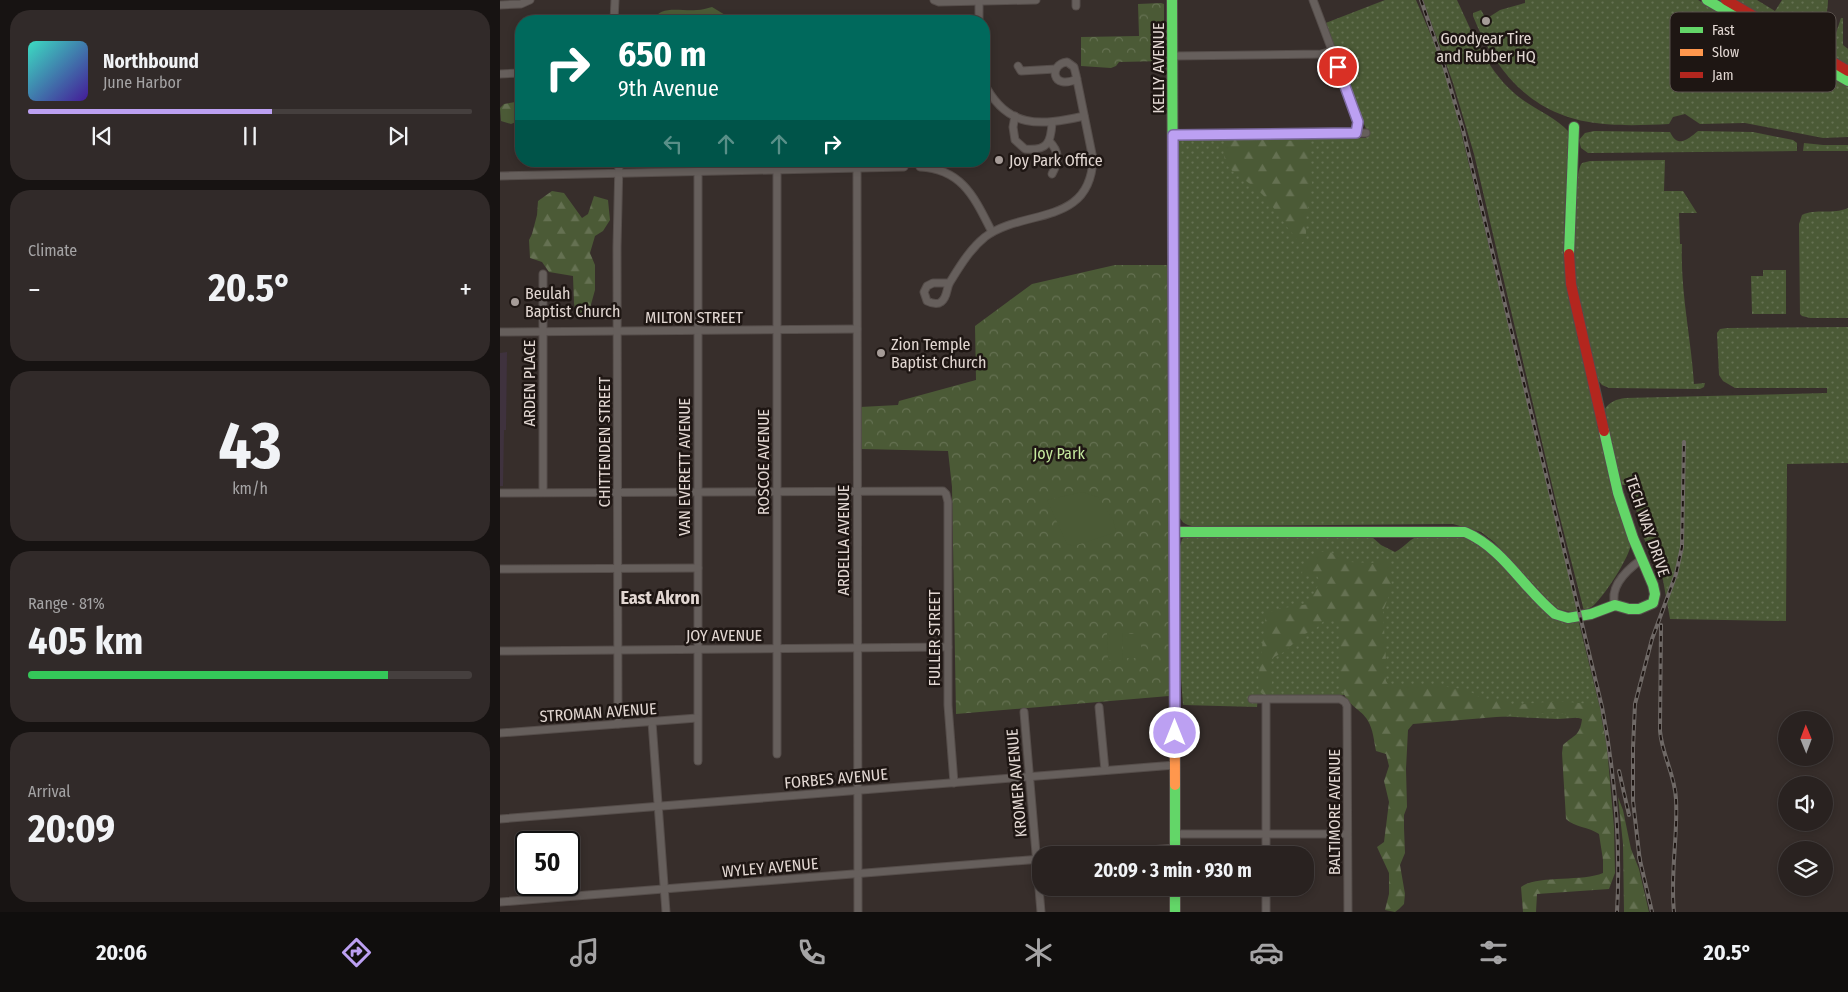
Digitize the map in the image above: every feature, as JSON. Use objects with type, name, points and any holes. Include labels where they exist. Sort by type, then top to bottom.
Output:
[{"type":"main road","name":"KELLY AVENUE","points":[[1172,0],[1175,846]]},
{"type":"main road","points":[[1707,0],[1728,12]]},
{"type":"main road","points":[[1726,0],[1747,12]]},
{"type":"main road","points":[[1836,64],[1848,71]]},
{"type":"main road","points":[[1836,74],[1848,81]]},
{"type":"main road","name":"TECH WAY DRIVE","points":[[1175,532],[1465,532],[1479,538],[1493,549],[1555,614],[1568,618],[1591,614],[1616,605],[1629,609],[1639,609],[1653,603],[1655,594],[1653,585],[1618,493],[1570,284],[1568,237],[1574,127]]},
{"type":"main road","points":[[1175,896],[1175,912]]},
{"type":"street","points":[[500,4],[520,4],[530,0]]},
{"type":"street","points":[[614,15],[615,0]]},
{"type":"street","points":[[934,0],[939,2],[1036,0]]},
{"type":"street","points":[[979,0],[979,15]]},
{"type":"street","points":[[1313,0],[1358,122],[1356,133]]},
{"type":"street","points":[[1173,56],[1321,54],[1332,51]]},
{"type":"street","points":[[949,283],[972,250],[992,232],[1003,227],[1058,212],[1073,203],[1083,192],[1090,178],[1093,159],[1077,79],[1074,67],[1067,62],[1058,66],[1056,70],[1057,78],[1061,82],[1069,83],[1077,79]]},
{"type":"street","points":[[1018,66],[1021,71],[1056,70]]},
{"type":"street","points":[[500,74],[515,73]]},
{"type":"street","points":[[990,93],[1006,111],[1034,123],[1052,123],[1084,116]]},
{"type":"street","points":[[1015,116],[1013,135],[1020,146],[1025,149],[1045,146],[1051,137],[1052,123]]},
{"type":"street","points":[[1173,135],[1366,133]]},
{"type":"street","points":[[1049,141],[1058,152],[1058,159],[1052,174]]},
{"type":"street","name":"CHITTENDEN STREET","points":[[618,724],[619,167]]},
{"type":"street","points":[[920,167],[939,170],[954,177],[963,184],[974,197],[992,232]]},
{"type":"street","points":[[500,176],[904,168]]},
{"type":"street","name":"ARDELLA AVENUE","points":[[857,169],[858,912]]},
{"type":"street","name":"ROSCOE AVENUE","points":[[777,170],[777,754]]},
{"type":"street","name":"VAN EVERETT AVENUE","points":[[698,172],[698,762]]},
{"type":"street","name":"ARDEN PLACE","points":[[543,274],[543,492]]},
{"type":"street","name":"MILTON STREET","points":[[500,332],[857,329]]},
{"type":"street","name":"FULLER STREET","points":[[857,491],[932,490],[941,491],[946,494],[948,502],[949,724],[954,783]]},
{"type":"street","points":[[500,493],[857,491]]},
{"type":"street","points":[[1616,605],[1614,597],[1616,586],[1634,565],[1642,559]]},
{"type":"street","points":[[500,569],[698,568]]},
{"type":"street","name":"JOY AVENUE","points":[[500,651],[948,647]]},
{"type":"street","points":[[1252,699],[1266,700],[1266,846]]},
{"type":"street","name":"BALTIMORE AVENUE","points":[[1266,700],[1340,699],[1345,702],[1347,713],[1348,912]]},
{"type":"street","points":[[1099,707],[1105,770]]},
{"type":"street","name":"KROMER AVENUE","points":[[1024,712],[1038,846]]},
{"type":"street","name":"STROMAN AVENUE","points":[[500,733],[697,718]]},
{"type":"street","points":[[652,722],[666,912]]},
{"type":"street","name":"FORBES AVENUE","points":[[500,819],[1175,765]]},
{"type":"street","points":[[1175,834],[1347,834]]},
{"type":"street","name":"WYLEY AVENUE","points":[[500,902],[1032,860]]},
{"type":"street","name":"KROMER AVENUE","points":[[1040,896],[1041,912]]},
{"type":"street","points":[[1266,896],[1266,912]]},
{"type":"shaded area","points":[[507,352],[506,430],[504,430],[503,486],[500,486],[500,353]]},
{"type":"green space","points":[[1385,0],[1416,0],[1436,47],[1452,95],[1578,611],[1571,612],[1558,609],[1494,542],[1481,532],[1453,524],[1192,526],[1185,524],[1180,518],[1178,141],[1181,138],[1188,137],[1366,138],[1366,129],[1323,24]]},
{"type":"green space","points":[[1423,0],[1457,0],[1480,49],[1503,82],[1520,98],[1556,121],[1569,132],[1564,260],[1569,295],[1631,544],[1626,558],[1610,585],[1594,605],[1584,611],[1557,506],[1474,154],[1453,83]]},
{"type":"green space","points":[[1525,0],[1698,0],[1719,12],[1670,12],[1670,92],[1836,92],[1836,77],[1848,84],[1848,137],[1823,138],[1745,123],[1700,124],[1685,114],[1673,117],[1669,124],[1628,125],[1580,120],[1558,113],[1522,91],[1507,75],[1483,38],[1473,16],[1473,13],[1481,10],[1486,19],[1500,10],[1525,3]]},
{"type":"green space","points":[[1734,0],[1757,0],[1775,11],[1782,0],[1828,0],[1827,12],[1755,12]]},
{"type":"green space","points":[[1138,4],[1164,4],[1164,61],[1119,62],[1111,68],[1081,66],[1081,37],[1139,36]]},
{"type":"green space","points":[[712,7],[725,15],[657,15],[661,12],[672,10],[699,10]]},
{"type":"green space","points":[[1841,18],[1843,18],[1843,45],[1848,49],[1848,68],[1836,60],[1836,33]]},
{"type":"green space","points":[[515,102],[515,122],[511,124],[501,121],[500,108],[504,104]]},
{"type":"green space","points":[[1594,131],[1670,132],[1676,140],[1680,141],[1687,139],[1698,131],[1753,132],[1793,140],[1797,143],[1797,151],[1588,153],[1581,148],[1579,140],[1585,133]]},
{"type":"green space","points":[[1225,140],[1305,141],[1310,146],[1312,185],[1306,219],[1306,240],[1301,243],[1260,192],[1228,167],[1224,155]]},
{"type":"green space","points":[[1804,143],[1848,145],[1848,151],[1803,151]]},
{"type":"green space","points":[[1665,160],[1664,191],[1683,191],[1697,213],[1679,213],[1680,244],[1682,244],[1684,297],[1694,384],[1705,383],[1704,387],[1700,389],[1609,388],[1602,385],[1596,378],[1574,277],[1574,218],[1579,170],[1582,163],[1590,161]]},
{"type":"green space","points":[[552,191],[564,193],[582,218],[588,214],[594,196],[608,200],[610,220],[603,231],[595,236],[590,253],[595,265],[595,290],[590,308],[579,314],[576,313],[574,304],[573,276],[549,272],[542,262],[530,258],[529,240],[537,215],[538,201]]},
{"type":"green space","points":[[1848,208],[1848,318],[1810,318],[1802,316],[1800,314],[1799,224],[1802,215]]},
{"type":"green space","name":"Joy Park","points":[[1115,265],[1168,265],[1169,696],[956,714],[952,487],[948,451],[860,449],[860,407],[898,405],[899,401],[976,380],[975,326],[1032,284]]},
{"type":"green space","points":[[1763,270],[1786,270],[1786,314],[1752,314],[1751,276],[1763,276]]},
{"type":"green space","points":[[1848,327],[1848,463],[1787,464],[1786,621],[1670,619],[1663,580],[1641,532],[1631,485],[1622,485],[1620,483],[1605,409],[1614,401],[1625,398],[1827,393],[1827,388],[1735,388],[1723,381],[1719,375],[1717,333],[1720,329],[1727,328]]},
{"type":"green space","points":[[1082,492],[1098,497],[1113,520],[1116,532],[1074,546],[1067,544],[1047,500]]},
{"type":"green space","points":[[1420,535],[1463,537],[1479,544],[1487,549],[1545,612],[1560,621],[1578,619],[1602,716],[1558,719],[1378,711],[1347,695],[1258,696],[1257,707],[1183,705],[1180,546],[1182,539],[1186,536],[1372,537],[1381,545],[1395,552]]},
{"type":"green space","points":[[1319,552],[1330,552],[1350,562],[1372,563],[1387,559],[1392,588],[1383,611],[1386,661],[1384,671],[1389,686],[1393,684],[1428,684],[1461,689],[1492,701],[1502,700],[1514,705],[1558,701],[1599,705],[1607,747],[1614,827],[1615,873],[1609,889],[1537,894],[1536,912],[1523,912],[1521,887],[1528,883],[1594,876],[1603,873],[1599,834],[1573,824],[1566,819],[1563,745],[1578,732],[1582,719],[1557,712],[1413,724],[1408,730],[1407,807],[1404,815],[1405,853],[1400,865],[1405,894],[1404,904],[1395,912],[1385,910],[1389,894],[1389,873],[1377,847],[1384,842],[1389,802],[1384,781],[1389,766],[1386,754],[1376,751],[1370,724],[1344,694],[1340,680],[1341,636],[1339,619],[1326,619],[1315,629],[1303,635],[1284,652],[1274,657],[1270,664],[1271,688],[1265,696],[1259,691],[1258,681],[1266,614],[1277,609],[1309,604],[1320,581],[1317,576],[1302,575],[1302,570],[1307,560]]},
{"type":"green space","points":[[1107,633],[1122,633],[1123,660],[1108,660]]},
{"type":"green space","points":[[1127,634],[1141,634],[1141,658],[1127,658]]},
{"type":"green space","points":[[1618,797],[1623,810],[1631,849],[1639,869],[1649,912],[1624,912],[1623,844]]},
{"type":"railway","points":[[1421,0],[1444,66],[1463,130],[1602,707],[1616,809],[1618,860],[1617,912]]},
{"type":"railway","points":[[1640,862],[1633,801],[1635,704],[1652,639],[1676,574],[1682,547],[1684,442]]},
{"type":"railway","points":[[1661,625],[1660,731],[1676,799],[1674,912]]},
{"type":"railway","points":[[1619,771],[1629,815]]},
{"type":"railway","points":[[1639,856],[1652,912]]},
{"type":"traffic: fast","points":[[1172,0],[1174,526]]},
{"type":"traffic: fast","points":[[1707,0],[1728,12]]},
{"type":"traffic: fast","points":[[1836,74],[1848,81]]},
{"type":"traffic: fast","points":[[1569,254],[1574,127]]},
{"type":"traffic: fast","points":[[1175,532],[1465,532],[1491,548],[1555,614],[1568,618],[1591,614],[1615,605],[1629,609],[1639,609],[1653,603],[1655,594],[1618,493],[1604,431]]},
{"type":"traffic: fast","points":[[1175,785],[1175,846]]},
{"type":"traffic: fast","points":[[1175,896],[1175,912]]},
{"type":"traffic: slow","points":[[1174,526],[1175,785]]},
{"type":"traffic: jam","points":[[1726,0],[1747,12]]},
{"type":"traffic: jam","points":[[1836,64],[1848,71]]},
{"type":"traffic: jam","points":[[1569,254],[1571,284],[1604,431]]},
{"type":"place","name":"Goodyear Tire and Rubber HQ","points":[[1486,21]]},
{"type":"place","name":"Joy Park Office","points":[[999,160]]},
{"type":"place","name":"Beulah Baptist Church","points":[[515,302]]},
{"type":"place","name":"Zion Temple Baptist Church","points":[[881,353]]},
{"type":"district","name":"East Akron","points":[[660,598]]},
{"type":"route","points":[[1175,733],[1173,135],[1356,133],[1359,126],[1358,122],[1338,67]]}]
